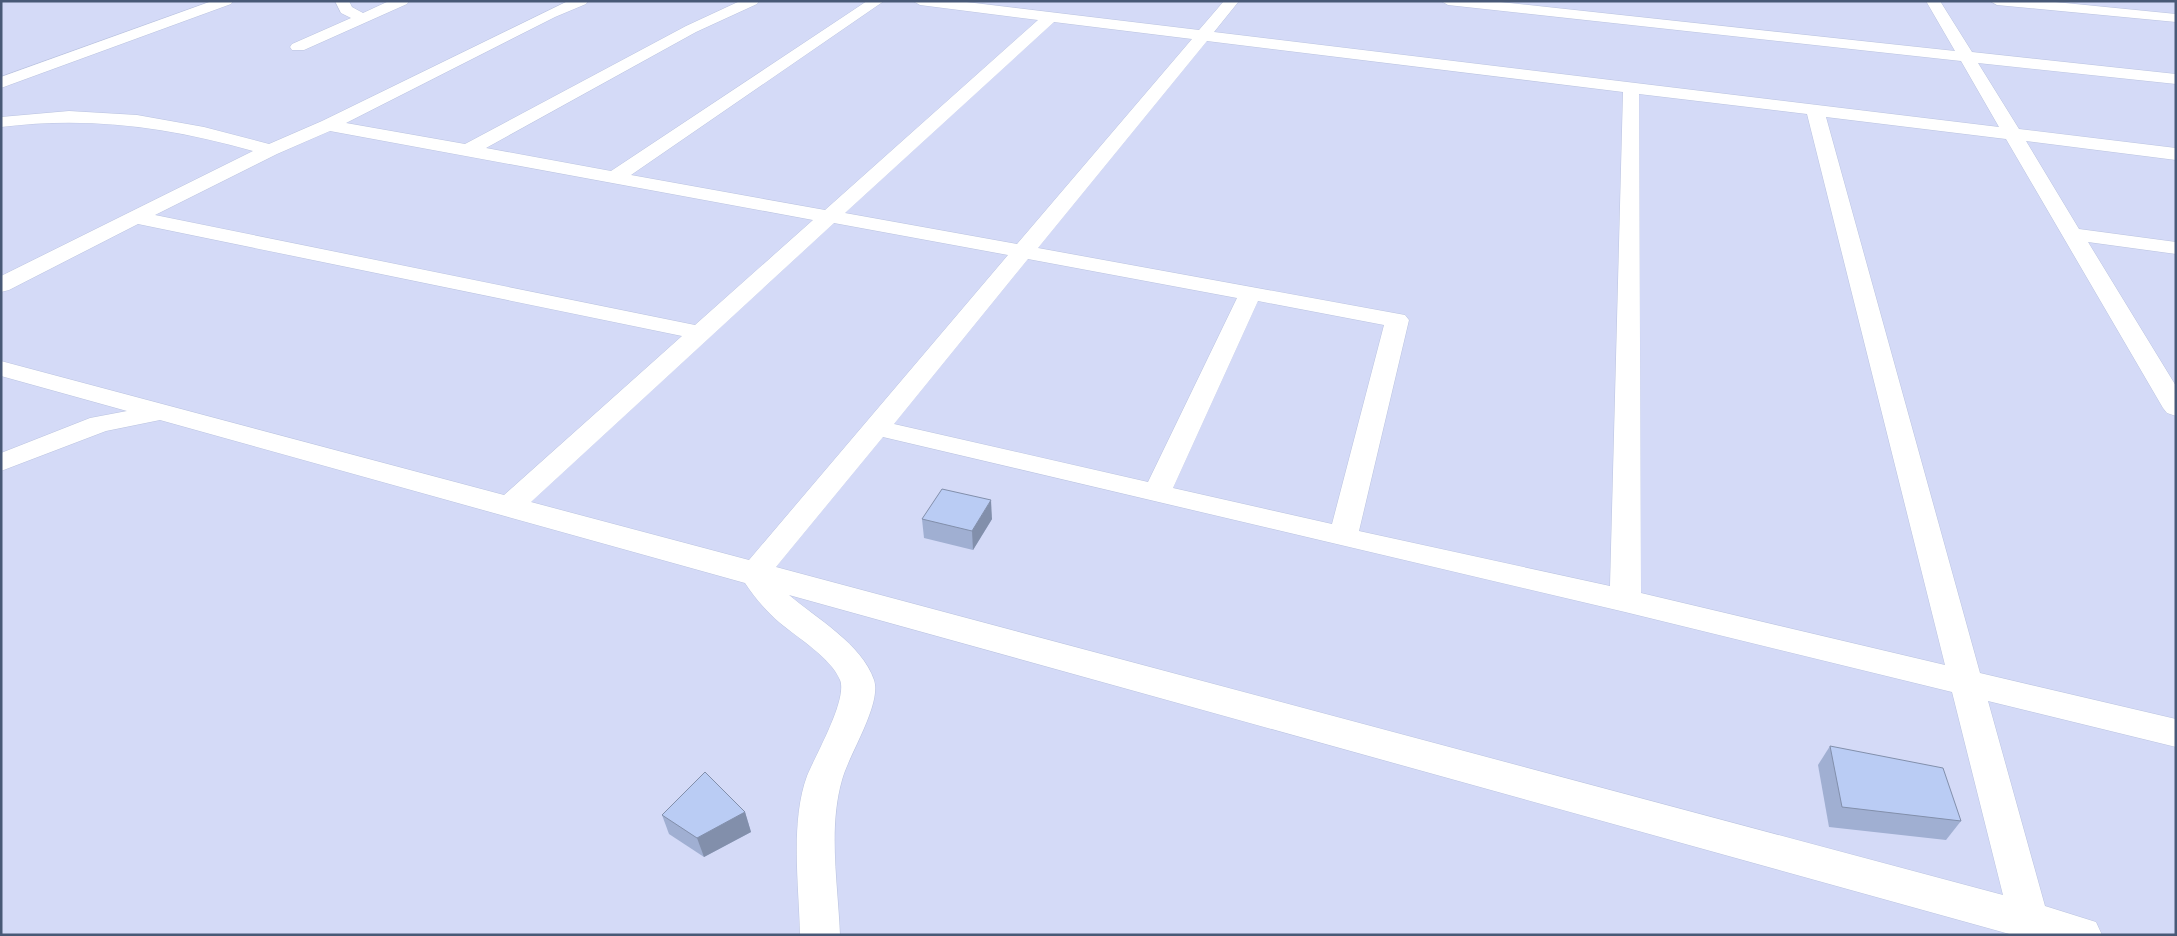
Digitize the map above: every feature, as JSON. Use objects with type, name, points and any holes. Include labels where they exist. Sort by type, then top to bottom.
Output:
[{"type":"street","points":[[1,83],[226,1]]},
{"type":"street","points":[[342,1],[346,10],[363,18]]},
{"type":"street","points":[[298,47],[402,1]]},
{"type":"street","points":[[1,286],[270,150],[328,125],[550,14],[581,1]]},
{"type":"street","points":[[467,151],[692,30],[752,1]]},
{"type":"street","points":[[614,177],[877,1]]},
{"type":"street","points":[[920,1],[2176,154]]},
{"type":"street","points":[[755,573],[1232,1]]},
{"type":"street","points":[[1448,1],[2176,79]]},
{"type":"street","points":[[1933,1],[2176,408]]},
{"type":"street","points":[[1998,1],[2176,18]]},
{"type":"street","points":[[509,506],[1050,17]]},
{"type":"street","points":[[1625,601],[1631,88]]},
{"type":"street","points":[[1815,110],[2031,928]]},
{"type":"street","points":[[1,122],[83,117],[152,122],[228,138],[270,150]]},
{"type":"street","points":[[328,125],[1397,320],[1343,537]]},
{"type":"street","points":[[138,218],[700,333]]},
{"type":"street","points":[[2073,234],[2176,248]]},
{"type":"street","points":[[1156,493],[1251,293]]},
{"type":"street","points":[[1,368],[755,573],[2031,928],[2082,935]]},
{"type":"street","points":[[1,463],[98,424],[162,411]]},
{"type":"street","points":[[877,428],[1625,601],[2176,733]]},
{"type":"street","points":[[755,573],[763,588],[775,600],[845,659],[859,682],[856,705],[824,780],[817,822],[820,935]]},
{"type":"shaded area","points":[[1,1],[2176,1],[2176,935],[1,935]]},
{"type":"building","points":[[942,489],[991,500],[972,531],[922,519]]},
{"type":"building","points":[[1830,746],[1943,768],[1961,821],[1842,807]]},
{"type":"building","points":[[705,772],[745,812],[697,838],[662,815]]}]
